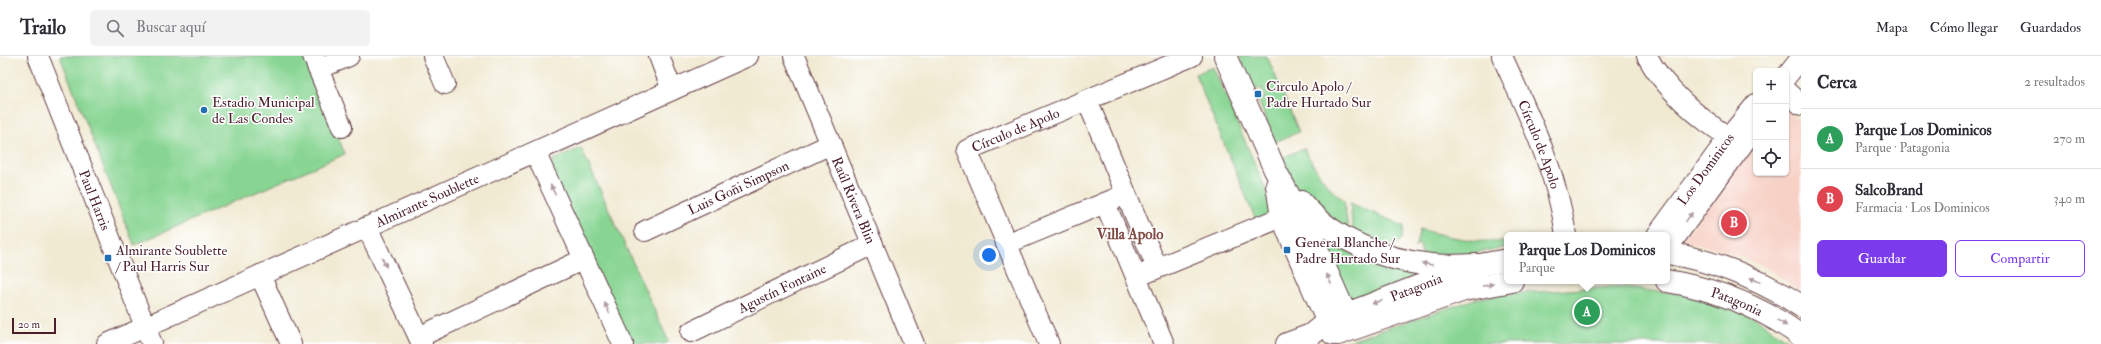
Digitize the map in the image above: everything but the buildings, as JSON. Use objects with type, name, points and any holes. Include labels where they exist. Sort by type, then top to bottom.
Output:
[{"type":"main road","points":[[1225,56],[1275,170],[1310,236],[1340,325]]},
{"type":"main road","points":[[1275,170],[1282,217],[1340,325]]},
{"type":"main road","points":[[1275,170],[1310,213],[1326,227],[1345,238],[1406,261],[1431,265],[1480,265]]},
{"type":"main road","name":"Patagonia","points":[[1670,254],[1704,261],[1736,272],[1775,290],[1801,306]]},
{"type":"main road","name":"Patagonia","points":[[1340,325],[1480,265],[1504,261]]},
{"type":"main road","name":"Patagonia","points":[[1340,325],[1464,290],[1504,282]]},
{"type":"main road","name":"Patagonia","points":[[1670,282],[1698,287],[1734,299],[1768,315],[1801,336]]},
{"type":"main road","points":[[1287,344],[1340,325]]},
{"type":"street","name":"Paul Harris","points":[[38,56],[148,335]]},
{"type":"street","points":[[342,127],[315,62],[349,56]]},
{"type":"street","points":[[433,56],[445,84]]},
{"type":"street","points":[[659,56],[672,90]]},
{"type":"street","name":"Almirante Soublette","points":[[107,344],[148,335],[260,275],[748,56]]},
{"type":"street","name":"Raúl Rivera Blin","points":[[794,56],[914,344]]},
{"type":"street","name":"Círculo de Apolo","points":[[1049,344],[967,150],[1192,56]]},
{"type":"street","name":"Círculo de Apolo","points":[[1502,56],[1548,161],[1565,232]]},
{"type":"street","points":[[1647,56],[1664,83],[1686,103],[1729,137]]},
{"type":"street","points":[[1789,73],[1801,58]]},
{"type":"street","points":[[1789,94],[1801,105]]},
{"type":"street","points":[[1087,100],[1158,268]]},
{"type":"street","name":"Los Dominicos","points":[[1659,232],[1729,137],[1753,108]]},
{"type":"street","name":"Los Dominicos","points":[[1670,245],[1753,130]]},
{"type":"street","name":"Luis Goñi Simpson","points":[[645,231],[831,144]]},
{"type":"street","points":[[535,152],[623,344]]},
{"type":"street","points":[[1006,244],[1127,194]]},
{"type":"street","points":[[1105,203],[1164,344]]},
{"type":"street","points":[[1136,277],[1282,217]]},
{"type":"street","points":[[367,227],[420,340],[584,259]]},
{"type":"street","name":"Agustín Fontaine","points":[[690,332],[873,244]]},
{"type":"street","points":[[260,275],[290,344]]},
{"type":"shaded area","points":[[1789,112],[1801,122],[1801,291],[1764,267],[1742,257],[1719,249],[1682,241],[1753,144],[1753,176],[1789,176]]},
{"type":"green space","name":"Estadio Municipal de Las Condes","points":[[60,56],[304,56],[345,154],[134,245]]},
{"type":"green space","points":[[1239,56],[1267,56],[1299,132],[1275,142],[1258,100],[1265,98],[1261,88],[1254,91]]},
{"type":"green space","points":[[1213,67],[1277,215],[1257,223],[1195,74]]},
{"type":"green space","points":[[581,148],[669,342],[663,344],[631,344],[552,171],[553,160]]},
{"type":"green space","points":[[1304,148],[1321,177],[1337,195],[1344,200],[1347,229],[1299,191],[1283,163],[1284,157]]},
{"type":"green space","points":[[1350,203],[1404,226],[1401,240],[1396,244],[1391,245],[1377,243],[1353,233]]},
{"type":"green space","points":[[1420,229],[1463,239],[1504,242],[1504,248],[1451,257],[1423,257],[1419,243],[1415,248]]},
{"type":"green space","points":[[1324,239],[1421,274],[1350,303]]},
{"type":"green space","points":[[1614,287],[1682,294],[1721,306],[1756,318],[1792,344],[1340,344],[1475,299],[1502,294]]},
{"type":"place","name":"Circulo Apolo / Padre Hurtado Sur","points":[[1258,94]]},
{"type":"place","name":"Estadio Municipal de Las Condes","points":[[204,110]]},
{"type":"place","name":"SalcoBrand","points":[[1734,223]]},
{"type":"place","name":"General Blanche / Padre Hurtado Sur","points":[[1287,250]]},
{"type":"place","name":"Almirante Soublette / Paul Harris Sur","points":[[108,258]]},
{"type":"place","name":"Parque Los Dominicos","points":[[1587,312]]},
{"type":"district","name":"Villa Apolo","points":[[1130,234]]}]
